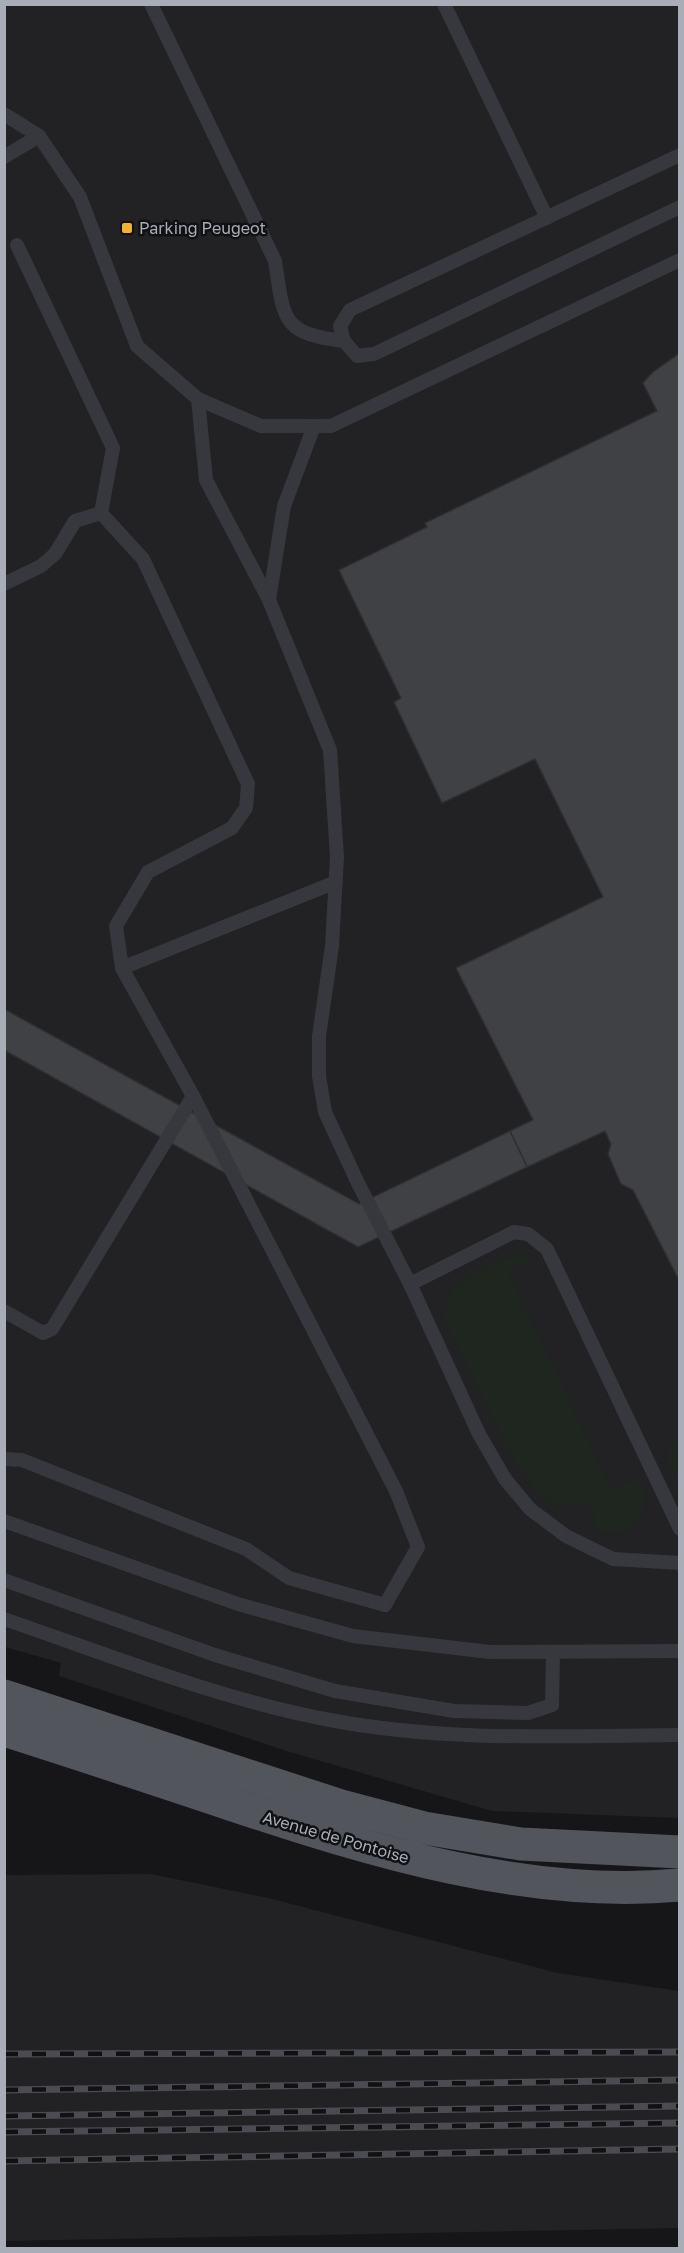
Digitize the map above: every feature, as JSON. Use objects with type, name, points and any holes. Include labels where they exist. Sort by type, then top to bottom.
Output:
[{"type":"main road","name":"Avenue de Pontoise","points":[[4,1696],[341,1806],[424,1828],[521,1844],[680,1852]]},
{"type":"main road","name":"Avenue de Pontoise","points":[[4,1730],[273,1819],[408,1859],[523,1880],[629,1887],[680,1885]]},
{"type":"lane","points":[[151,4],[275,261],[282,308],[289,323],[313,338],[344,341]]},
{"type":"lane","points":[[444,4],[547,218]]},
{"type":"lane","points":[[4,114],[39,136],[80,197],[137,346],[198,399],[261,426],[332,426],[680,260]]},
{"type":"lane","points":[[4,157],[39,136]]},
{"type":"lane","points":[[680,155],[350,310],[340,326],[344,341],[357,356],[375,354],[680,207]]},
{"type":"lane","points":[[18,244],[113,447],[101,513]]},
{"type":"lane","points":[[198,399],[206,480],[268,600],[330,750],[337,857],[332,946],[319,1036],[319,1076],[325,1112],[357,1181],[410,1284],[478,1434],[505,1479],[530,1509],[566,1536],[613,1559],[680,1563]]},
{"type":"lane","points":[[268,600],[284,506],[314,426]]},
{"type":"lane","points":[[4,584],[41,566],[55,554],[75,521],[101,513]]},
{"type":"lane","points":[[4,1459],[22,1460],[246,1549],[289,1578],[385,1605],[418,1547],[396,1491],[193,1095],[122,968],[116,926],[148,872],[232,828],[246,808],[248,784],[143,560],[101,513]]},
{"type":"lane","points":[[122,968],[336,882]]},
{"type":"lane","points":[[4,1311],[43,1333],[52,1329],[193,1095]]},
{"type":"lane","points":[[410,1284],[514,1232],[528,1233],[547,1249],[680,1528]]},
{"type":"lane","points":[[4,1521],[238,1604],[353,1636],[490,1652],[680,1651]]},
{"type":"lane","points":[[4,1580],[277,1675],[335,1691],[454,1711],[528,1713],[552,1705],[554,1653]]},
{"type":"lane","points":[[4,1619],[209,1690],[332,1721],[458,1736],[680,1734]]},
{"type":"shaded area","points":[[4,5],[679,5],[679,1818],[492,1811],[290,1752],[59,1676],[61,1663],[5,1647]]},
{"type":"shaded area","points":[[518,1253],[532,1257],[507,1271],[612,1490],[637,1478],[643,1492],[644,1510],[640,1517],[634,1524],[618,1532],[610,1533],[593,1527],[594,1512],[586,1504],[574,1503],[560,1511],[537,1491],[509,1452],[446,1322],[446,1308],[457,1286],[480,1270]]},
{"type":"shaded area","points":[[679,1437],[679,1487],[670,1468],[668,1448]]},
{"type":"shaded area","points":[[151,1874],[268,1898],[558,1973],[679,1991],[679,2228],[5,2241],[5,1875]]},
{"type":"building","points":[[680,353],[680,1282],[633,1190],[621,1184],[608,1154],[611,1144],[605,1131],[527,1167],[510,1131],[533,1120],[456,968],[603,897],[535,759],[442,803],[394,702],[401,698],[339,570],[427,527],[425,523],[657,411],[643,383],[653,372]]},
{"type":"building","points":[[4,1009],[359,1204],[510,1131],[527,1167],[358,1247],[4,1050]]},
{"type":"railway","points":[[4,2054],[680,2052]]},
{"type":"railway","points":[[4,2090],[680,2080]]},
{"type":"railway","points":[[4,2116],[680,2106]]},
{"type":"railway","points":[[4,2132],[680,2123]]},
{"type":"railway","points":[[4,2161],[680,2149]]},
{"type":"place","name":"Parking Peugeot","points":[[127,228]]}]
